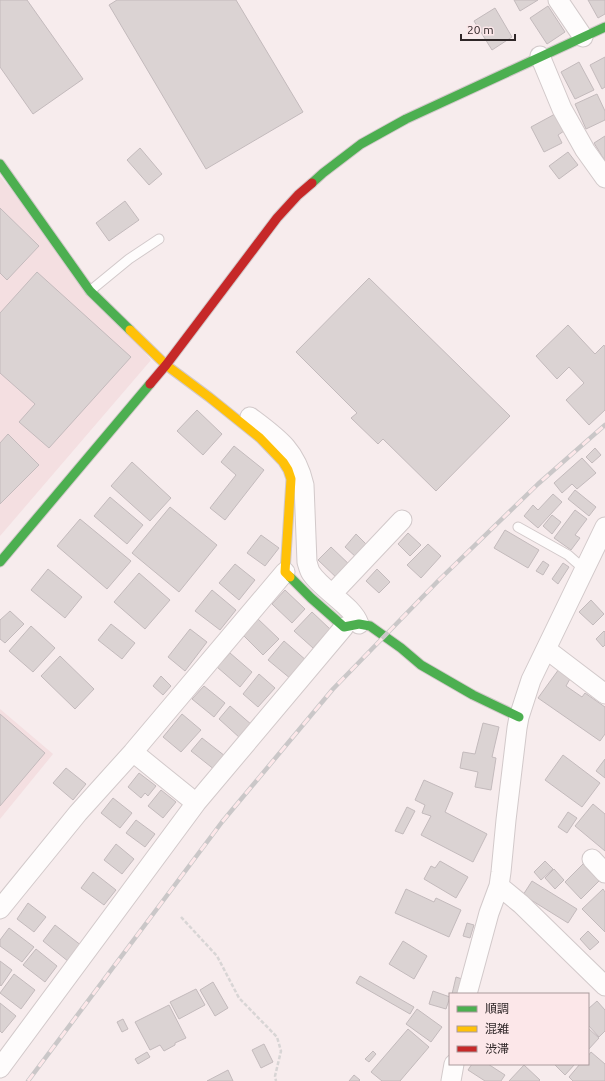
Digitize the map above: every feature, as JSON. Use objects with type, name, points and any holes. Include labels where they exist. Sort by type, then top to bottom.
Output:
[{"type":"street","points":[[558,0],[583,37]]},
{"type":"street","points":[[0,562],[166,365],[277,218],[298,194],[322,173],[361,144],[400,122],[605,27]]},
{"type":"street","points":[[540,56],[562,108],[585,150],[605,178]]},
{"type":"street","points":[[0,164],[90,291],[166,365],[269,446],[283,462],[291,479],[285,572],[133,752],[78,813],[0,909]]},
{"type":"street","points":[[0,1068],[196,803],[352,625],[355,616],[311,574],[306,562],[304,485],[295,459],[282,443],[248,416],[242,414],[229,414]]},
{"type":"street","points":[[332,594],[402,520]]},
{"type":"street","points":[[467,993],[489,913],[499,886],[516,728],[519,717],[531,680],[605,527]]},
{"type":"street","points":[[285,572],[311,598],[352,625],[370,626],[401,648],[421,665],[473,695],[519,717]]},
{"type":"street","points":[[546,649],[605,694]]},
{"type":"street","points":[[133,752],[196,803]]},
{"type":"street","points":[[499,886],[521,904],[605,986]]},
{"type":"street","points":[[451,1081],[454,1065]]},
{"type":"lane","points":[[90,291],[129,259],[159,239]]},
{"type":"lane","points":[[518,527],[568,555],[584,569]]},
{"type":"path","points":[[181,917],[217,956],[239,998],[277,1037],[281,1051],[275,1076],[276,1081]]},
{"type":"shaded area","points":[[0,176],[151,360],[0,536]]},
{"type":"shaded area","points":[[0,709],[53,754],[0,819]]},
{"type":"building","points":[[0,0],[27,0],[83,79],[33,114],[0,67]]},
{"type":"building","points":[[117,0],[236,0],[303,112],[206,169],[109,5]]},
{"type":"building","points":[[514,0],[538,0],[520,11]]},
{"type":"building","points":[[588,0],[605,0],[605,14],[598,18]]},
{"type":"building","points":[[548,6],[565,32],[547,44],[530,18]]},
{"type":"building","points":[[495,8],[512,37],[492,50],[474,21]]},
{"type":"building","points":[[605,57],[605,87],[602,89],[590,65]]},
{"type":"building","points":[[579,62],[594,90],[575,99],[561,72]]},
{"type":"building","points":[[597,94],[605,111],[605,120],[586,129],[575,104]]},
{"type":"building","points":[[555,114],[564,131],[558,135],[562,143],[544,152],[531,127]]},
{"type":"building","points":[[605,136],[605,161],[594,143]]},
{"type":"building","points":[[140,148],[162,174],[149,185],[127,160]]},
{"type":"building","points":[[568,152],[578,165],[559,179],[549,166]]},
{"type":"building","points":[[125,201],[139,220],[109,241],[96,223]]},
{"type":"building","points":[[0,208],[39,246],[7,280],[0,273]]},
{"type":"building","points":[[37,272],[131,357],[49,448],[19,422],[35,404],[0,373],[0,313]]},
{"type":"building","points":[[369,278],[510,416],[436,491],[383,439],[378,444],[351,418],[357,413],[296,352]]},
{"type":"building","points":[[568,325],[595,354],[604,345],[605,347],[605,410],[589,425],[566,400],[584,383],[569,367],[557,379],[536,356]]},
{"type":"building","points":[[197,410],[222,434],[203,455],[177,431]]},
{"type":"building","points":[[8,434],[39,465],[0,504],[0,443]]},
{"type":"building","points":[[234,446],[264,470],[225,520],[210,508],[236,475],[221,462]]},
{"type":"building","points":[[595,448],[601,455],[592,463],[586,457]]},
{"type":"building","points":[[582,458],[596,473],[577,489],[572,484],[562,493],[554,483]]},
{"type":"building","points":[[132,462],[171,498],[150,521],[111,486]]},
{"type":"building","points":[[575,490],[596,507],[589,516],[568,499]]},
{"type":"building","points":[[553,494],[562,502],[538,528],[524,516],[533,505],[538,510]]},
{"type":"building","points":[[110,497],[143,525],[127,544],[94,516]]},
{"type":"building","points":[[170,507],[217,545],[179,592],[132,553]]},
{"type":"building","points":[[575,510],[587,519],[575,535],[580,538],[571,550],[554,538]]},
{"type":"building","points":[[552,515],[561,522],[552,534],[543,526]]},
{"type":"building","points":[[80,519],[131,561],[107,589],[57,546]]},
{"type":"building","points":[[505,530],[539,550],[528,568],[494,548]]},
{"type":"building","points":[[408,533],[421,545],[410,556],[398,544]]},
{"type":"building","points":[[356,534],[368,546],[357,558],[345,547]]},
{"type":"building","points":[[261,535],[279,548],[265,566],[247,553]]},
{"type":"building","points":[[428,544],[441,556],[421,578],[407,565]]},
{"type":"building","points":[[331,547],[352,567],[340,581],[318,560]]},
{"type":"building","points":[[543,561],[549,565],[543,575],[536,571]]},
{"type":"building","points":[[563,563],[569,567],[558,584],[552,579]]},
{"type":"building","points":[[235,564],[255,580],[239,600],[219,583]]},
{"type":"building","points":[[48,569],[82,597],[65,618],[31,590]]},
{"type":"building","points":[[377,569],[390,582],[379,593],[366,581]]},
{"type":"building","points":[[139,573],[170,600],[145,629],[114,602]]},
{"type":"building","points":[[212,590],[236,610],[220,630],[195,611]]},
{"type":"building","points":[[285,590],[305,609],[292,623],[272,604]]},
{"type":"building","points":[[591,600],[604,614],[593,625],[579,612]]},
{"type":"building","points":[[10,611],[24,624],[5,643],[0,639],[0,620]]},
{"type":"building","points":[[312,612],[330,629],[313,648],[294,631]]},
{"type":"building","points":[[258,619],[279,639],[263,655],[243,635]]},
{"type":"building","points":[[111,624],[135,643],[122,659],[98,640]]},
{"type":"building","points":[[31,626],[55,648],[33,672],[9,651]]},
{"type":"building","points":[[190,629],[207,642],[185,671],[168,657]]},
{"type":"building","points":[[604,631],[605,645],[603,647],[596,639]]},
{"type":"building","points":[[284,641],[307,661],[291,679],[268,660]]},
{"type":"building","points":[[230,653],[252,672],[240,687],[217,667]]},
{"type":"building","points":[[60,656],[94,689],[75,709],[41,676]]},
{"type":"building","points":[[559,669],[571,677],[566,686],[582,697],[585,693],[605,707],[605,734],[600,741],[538,698]]},
{"type":"building","points":[[259,674],[275,688],[258,707],[243,694]]},
{"type":"building","points":[[161,676],[171,686],[163,695],[153,686]]},
{"type":"building","points":[[204,686],[225,703],[214,717],[192,699]]},
{"type":"building","points":[[230,706],[252,725],[240,738],[219,719]]},
{"type":"building","points":[[0,714],[45,753],[0,806]]},
{"type":"building","points":[[182,714],[201,730],[181,752],[163,737]]},
{"type":"building","points":[[483,723],[499,727],[492,757],[496,758],[491,790],[475,787],[478,772],[460,768],[463,752],[475,754]]},
{"type":"building","points":[[202,738],[225,756],[215,770],[191,751]]},
{"type":"building","points":[[563,755],[600,783],[582,807],[545,780]]},
{"type":"building","points":[[605,759],[605,778],[596,771]]},
{"type":"building","points":[[66,768],[86,784],[73,800],[53,783]]},
{"type":"building","points":[[139,773],[156,786],[148,796],[145,793],[141,798],[128,787]]},
{"type":"building","points":[[424,780],[453,793],[445,812],[487,834],[473,862],[421,835],[431,816],[422,813],[425,805],[415,800]]},
{"type":"building","points":[[161,790],[176,802],[163,818],[148,806]]},
{"type":"building","points":[[113,798],[132,813],[120,828],[101,813]]},
{"type":"building","points":[[593,804],[605,814],[605,851],[575,826]]},
{"type":"building","points":[[407,807],[415,811],[403,834],[395,831]]},
{"type":"building","points":[[568,812],[577,818],[567,833],[558,827]]},
{"type":"building","points":[[136,820],[155,834],[145,847],[126,833]]},
{"type":"building","points":[[116,844],[134,859],[122,874],[104,860]]},
{"type":"building","points":[[440,861],[468,877],[456,898],[424,879],[431,866],[435,868]]},
{"type":"building","points":[[545,861],[553,869],[541,880],[534,872]]},
{"type":"building","points":[[583,864],[599,881],[581,899],[565,882]]},
{"type":"building","points":[[554,869],[564,880],[555,889],[545,878]]},
{"type":"building","points":[[93,872],[116,890],[104,905],[81,888]]},
{"type":"building","points":[[532,881],[577,909],[568,923],[523,895]]},
{"type":"building","points":[[406,889],[434,902],[436,898],[461,910],[449,937],[395,913]]},
{"type":"building","points":[[603,889],[605,892],[605,932],[582,909]]},
{"type":"building","points":[[28,903],[46,917],[34,932],[17,919]]},
{"type":"building","points":[[467,923],[474,925],[470,938],[463,936]]},
{"type":"building","points":[[55,925],[82,946],[69,962],[43,941]]},
{"type":"building","points":[[9,928],[34,947],[22,962],[0,946],[0,940]]},
{"type":"building","points":[[588,931],[599,942],[590,950],[580,939]]},
{"type":"building","points":[[403,941],[427,956],[414,979],[389,964]]},
{"type":"building","points":[[36,949],[57,966],[45,982],[23,965]]},
{"type":"building","points":[[0,961],[12,970],[1,986],[0,985]]},
{"type":"building","points":[[14,974],[35,990],[21,1009],[0,993]]},
{"type":"building","points":[[360,976],[414,1007],[410,1014],[356,983]]},
{"type":"building","points":[[456,977],[462,979],[458,993],[452,993]]},
{"type":"building","points":[[213,982],[228,1008],[215,1016],[200,990]]},
{"type":"building","points":[[196,989],[205,1005],[179,1019],[170,1002]]},
{"type":"building","points":[[433,991],[449,997],[446,1009],[429,1004]]},
{"type":"building","points":[[597,1001],[605,1010],[605,1031],[599,1037],[589,1026],[589,1008]]},
{"type":"building","points":[[0,1003],[16,1016],[2,1033],[0,1031]]},
{"type":"building","points":[[169,1005],[186,1038],[175,1043],[175,1045],[164,1051],[160,1045],[150,1050],[135,1022]]},
{"type":"building","points":[[417,1009],[442,1027],[431,1042],[406,1024]]},
{"type":"building","points":[[123,1019],[128,1029],[122,1032],[117,1022]]},
{"type":"building","points":[[408,1029],[429,1047],[400,1081],[382,1081],[371,1072]]},
{"type":"building","points":[[589,1029],[599,1038],[589,1049]]},
{"type":"building","points":[[264,1044],[273,1062],[261,1068],[252,1050]]},
{"type":"building","points":[[373,1051],[376,1054],[369,1062],[365,1059]]},
{"type":"building","points":[[147,1052],[150,1057],[138,1064],[135,1059]]},
{"type":"building","points":[[591,1052],[605,1064],[605,1081],[573,1081],[569,1077],[579,1065],[589,1065],[589,1055]]},
{"type":"building","points":[[471,1065],[490,1065],[505,1075],[501,1081],[485,1081],[468,1070]]},
{"type":"building","points":[[524,1065],[540,1080],[509,1081]]},
{"type":"building","points":[[555,1065],[574,1065],[565,1075]]},
{"type":"building","points":[[228,1070],[233,1081],[207,1081]]},
{"type":"building","points":[[354,1075],[360,1080],[349,1081]]},
{"type":"railway","points":[[28,1081],[222,822],[333,689],[439,580],[538,484],[605,425]]},
{"type":"traffic: fast","points":[[312,183],[361,144],[406,119],[605,27]]},
{"type":"traffic: fast","points":[[0,164],[90,291],[130,330]]},
{"type":"traffic: fast","points":[[0,562],[150,384]]},
{"type":"traffic: fast","points":[[290,577],[344,627],[359,624],[370,626],[401,648],[421,665],[473,695],[519,717]]},
{"type":"traffic: slow","points":[[130,330],[166,365],[260,438],[283,462],[291,479],[285,572],[290,577]]},
{"type":"traffic: jam","points":[[150,384],[277,218],[298,195],[312,183]]}]
